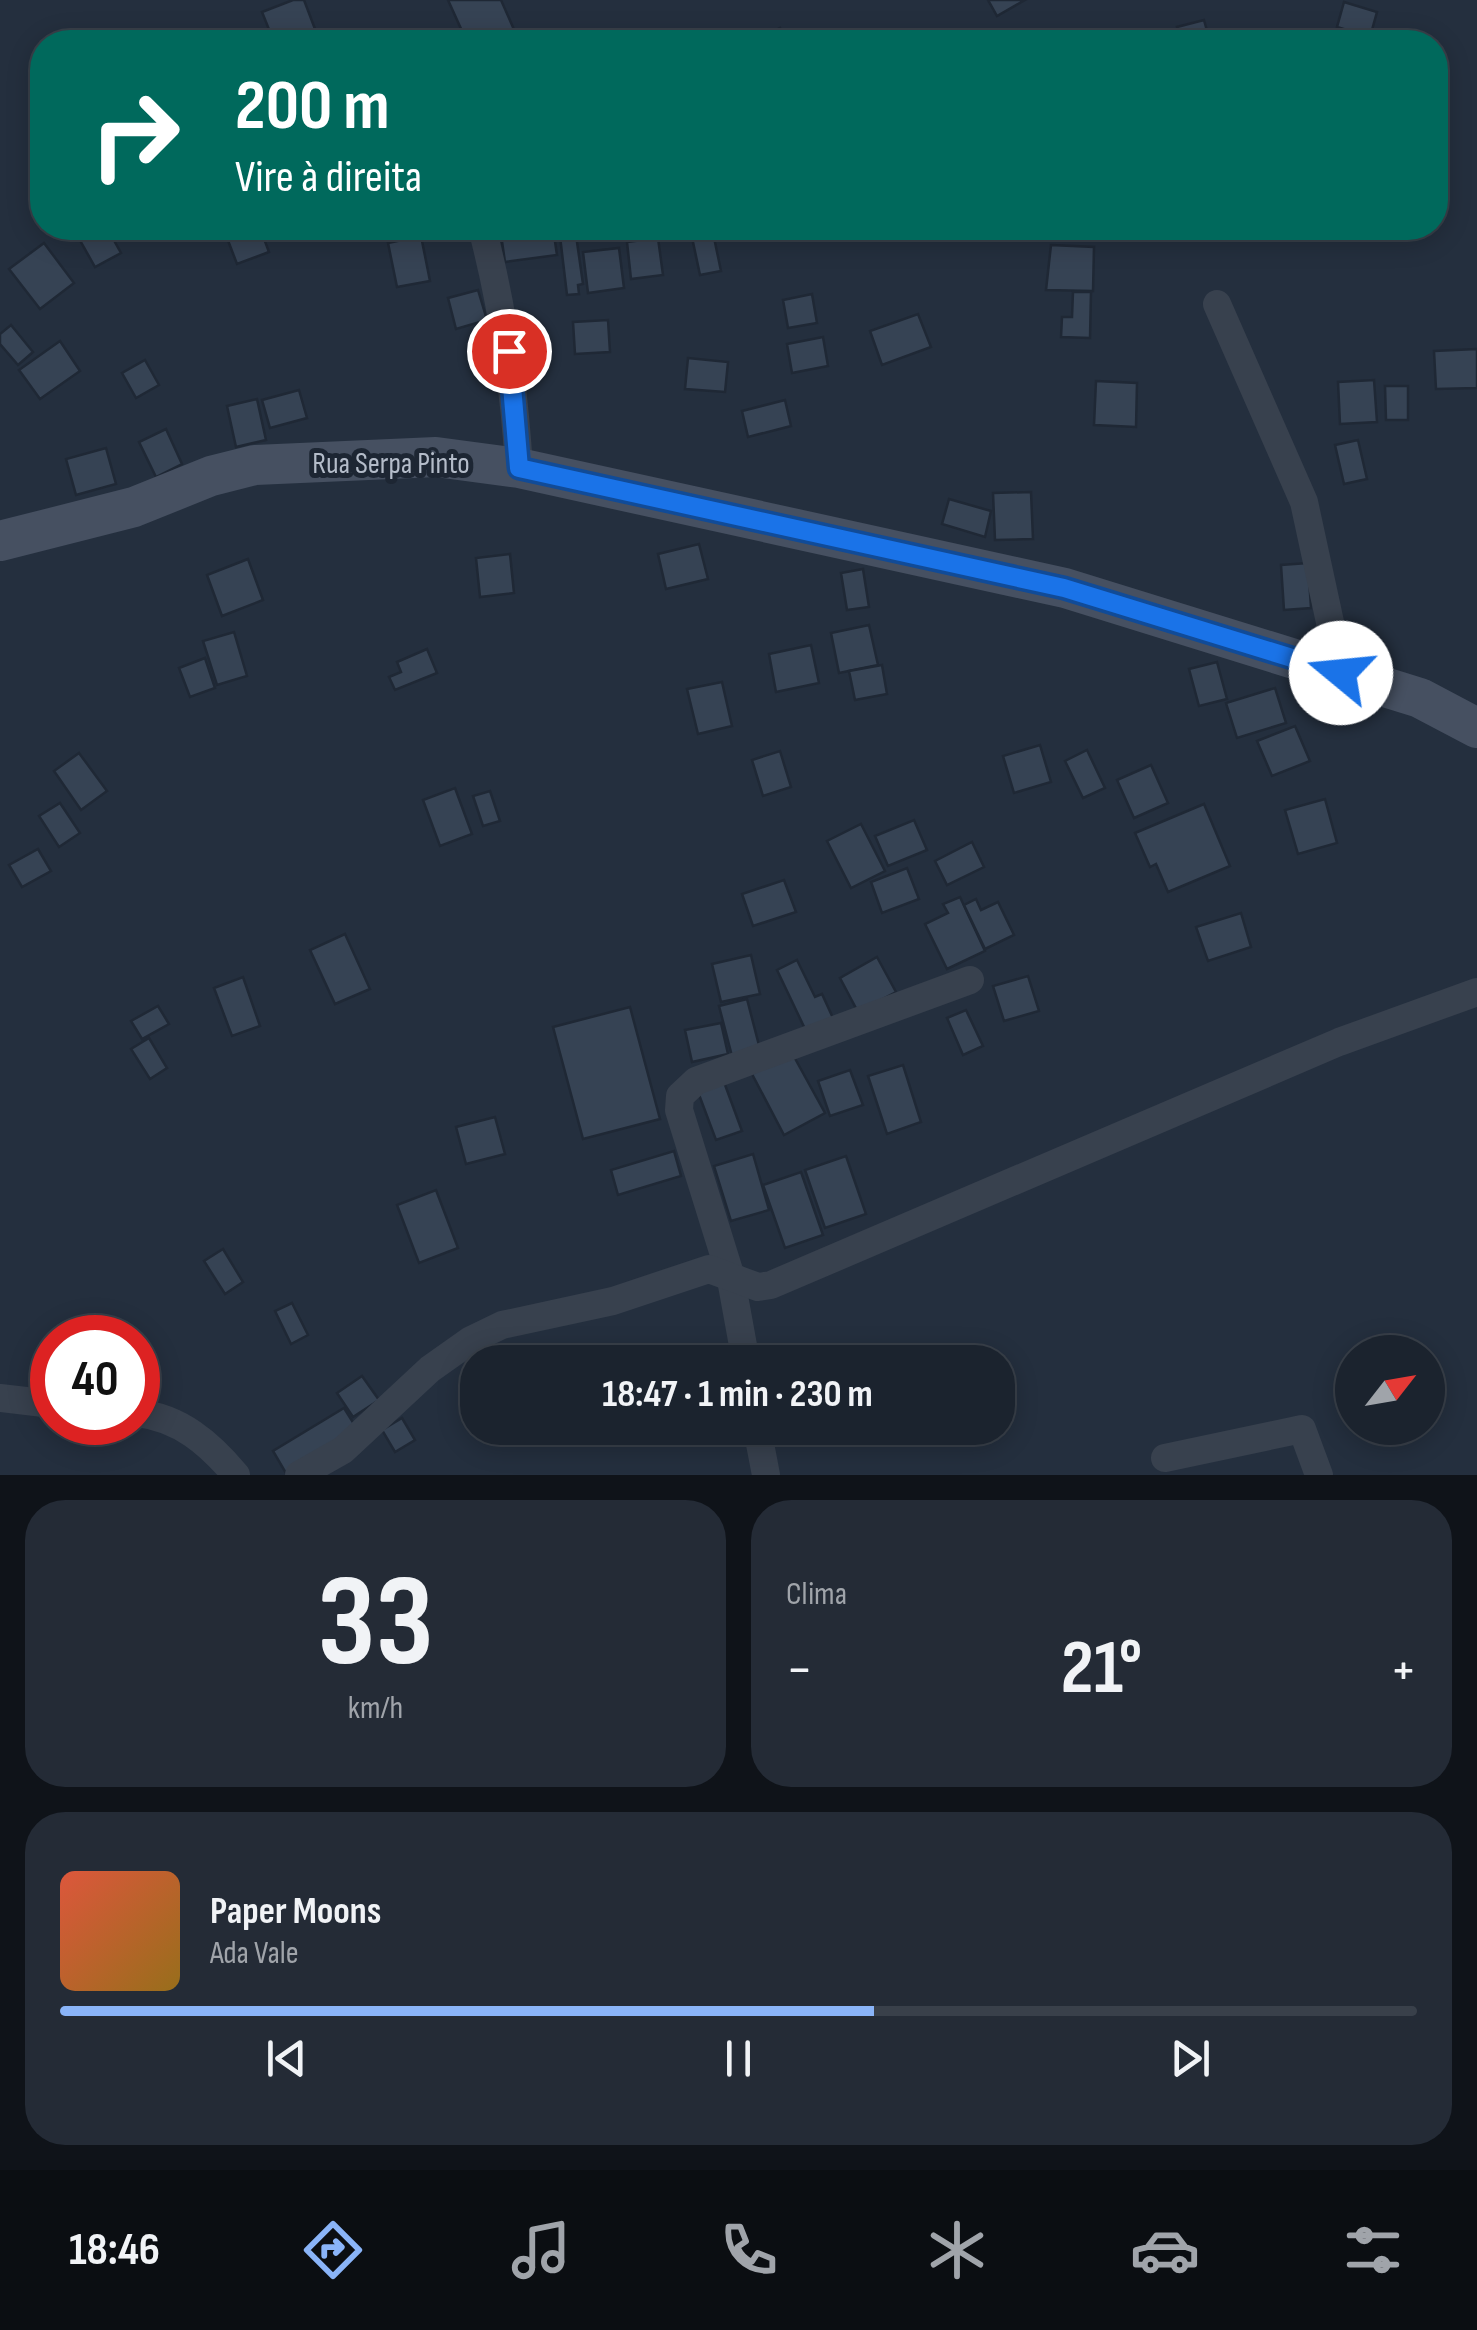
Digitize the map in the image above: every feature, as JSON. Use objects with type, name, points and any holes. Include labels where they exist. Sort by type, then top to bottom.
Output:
[{"type":"street","points":[[485,240],[500,294],[514,380],[519,468]]},
{"type":"street","points":[[1217,304],[1304,502],[1341,673]]},
{"type":"street","name":"Rua Serpa Pinto","points":[[0,542],[134,507],[211,476],[255,465],[436,458],[519,468],[1064,588],[1420,698],[1477,728]]},
{"type":"street","points":[[743,1345],[730,1274],[679,1110],[680,1096],[696,1082],[970,980]]},
{"type":"street","points":[[298,1475],[343,1450],[430,1369],[470,1340],[502,1325],[613,1301],[709,1270],[730,1274],[758,1287],[771,1285],[1338,1042],[1477,992]]},
{"type":"street","points":[[0,1398],[30,1401]]},
{"type":"street","points":[[160,1418],[186,1428],[215,1451],[236,1475]]},
{"type":"street","points":[[1165,1458],[1302,1428],[1319,1475]]},
{"type":"street","points":[[760,1445],[766,1475]]},
{"type":"building","points":[[293,0],[304,0],[315,29],[269,30],[262,12]]},
{"type":"building","points":[[448,0],[501,0],[514,30],[462,30]]},
{"type":"building","points":[[988,0],[1025,0],[997,16]]},
{"type":"building","points":[[1344,2],[1377,12],[1372,30],[1337,27]]},
{"type":"building","points":[[1204,20],[1207,30],[1178,30],[1177,27]]},
{"type":"building","points":[[80,240],[114,240],[121,253],[95,267]]},
{"type":"building","points":[[228,240],[264,240],[269,252],[237,264]]},
{"type":"building","points":[[422,240],[430,281],[397,287],[388,243]]},
{"type":"building","points":[[502,240],[555,240],[557,255],[505,262]]},
{"type":"building","points":[[560,240],[577,240],[583,284],[578,285],[579,294],[567,295]]},
{"type":"building","points":[[658,240],[663,275],[631,279],[627,242]]},
{"type":"building","points":[[693,240],[715,240],[721,271],[700,275]]},
{"type":"building","points":[[44,243],[74,283],[40,309],[9,269]]},
{"type":"building","points":[[1051,245],[1094,247],[1093,291],[1046,290]]},
{"type":"building","points":[[619,248],[624,288],[588,293],[583,252]]},
{"type":"building","points":[[478,290],[487,320],[456,329],[448,298]]},
{"type":"building","points":[[1073,292],[1091,292],[1090,338],[1061,337],[1062,317],[1072,317]]},
{"type":"building","points":[[812,294],[817,323],[788,328],[783,300]]},
{"type":"building","points":[[918,314],[931,347],[882,365],[870,331]]},
{"type":"building","points":[[608,320],[610,352],[575,354],[573,322]]},
{"type":"building","points":[[11,325],[33,352],[18,365],[0,344],[0,334]]},
{"type":"building","points":[[823,337],[828,366],[792,373],[787,344]]},
{"type":"building","points":[[60,341],[80,371],[40,399],[19,370]]},
{"type":"building","points":[[1477,349],[1477,388],[1436,389],[1434,351]]},
{"type":"building","points":[[688,358],[728,362],[725,392],[685,389]]},
{"type":"building","points":[[145,360],[159,385],[136,398],[122,373]]},
{"type":"building","points":[[1374,380],[1377,422],[1340,424],[1338,382]]},
{"type":"building","points":[[1096,381],[1137,383],[1136,427],[1094,425]]},
{"type":"building","points":[[1385,386],[1408,386],[1408,420],[1386,420]]},
{"type":"building","points":[[299,390],[307,418],[270,428],[262,400]]},
{"type":"building","points":[[257,399],[266,440],[236,447],[227,406]]},
{"type":"building","points":[[785,400],[791,426],[748,437],[742,411]]},
{"type":"building","points":[[166,429],[182,464],[156,477],[139,442]]},
{"type":"building","points":[[1358,440],[1367,479],[1344,484],[1335,445]]},
{"type":"building","points":[[106,448],[116,484],[76,495],[66,459]]},
{"type":"building","points":[[1031,492],[1033,539],[995,540],[993,493]]},
{"type":"building","points":[[949,499],[991,511],[985,537],[942,524]]},
{"type":"building","points":[[699,544],[708,579],[666,589],[658,554]]},
{"type":"building","points":[[510,554],[514,593],[480,597],[476,558]]},
{"type":"building","points":[[248,559],[263,600],[222,616],[207,575]]},
{"type":"building","points":[[1308,563],[1311,608],[1284,610],[1281,565]]},
{"type":"building","points":[[863,569],[869,607],[847,610],[841,573]]},
{"type":"building","points":[[869,625],[878,665],[839,673],[831,633]]},
{"type":"building","points":[[234,632],[247,676],[217,685],[203,641]]},
{"type":"building","points":[[811,645],[819,683],[776,692],[769,654]]},
{"type":"building","points":[[427,649],[437,673],[395,690],[389,677],[401,672],[397,662]]},
{"type":"building","points":[[205,658],[215,688],[190,697],[179,668]]},
{"type":"building","points":[[1217,662],[1227,699],[1199,706],[1189,669]]},
{"type":"building","points":[[882,665],[887,694],[855,700],[849,671]]},
{"type":"building","points":[[722,682],[732,726],[698,734],[687,689]]},
{"type":"building","points":[[1275,688],[1286,723],[1237,738],[1226,703]]},
{"type":"building","points":[[1295,726],[1310,761],[1272,776],[1257,741]]},
{"type":"building","points":[[1040,745],[1051,782],[1014,793],[1003,756]]},
{"type":"building","points":[[1087,750],[1105,788],[1083,798],[1065,761]]},
{"type":"building","points":[[780,751],[791,787],[763,796],[752,760]]},
{"type":"building","points":[[79,753],[107,791],[81,810],[54,771]]},
{"type":"building","points":[[1151,765],[1168,803],[1134,818],[1117,780]]},
{"type":"building","points":[[455,788],[472,834],[440,846],[423,800]]},
{"type":"building","points":[[490,791],[500,821],[483,826],[473,796]]},
{"type":"building","points":[[1325,799],[1337,843],[1298,854],[1285,810]]},
{"type":"building","points":[[60,803],[80,833],[59,847],[39,816]]},
{"type":"building","points":[[1204,804],[1230,866],[1168,892],[1156,864],[1150,867],[1135,833]]},
{"type":"building","points":[[914,820],[927,850],[888,866],[875,836]]},
{"type":"building","points":[[861,824],[885,871],[851,888],[827,841]]},
{"type":"building","points":[[972,842],[984,867],[947,885],[935,861]]},
{"type":"building","points":[[38,849],[51,871],[22,887],[9,865]]},
{"type":"building","points":[[907,868],[919,899],[882,913],[871,882]]},
{"type":"building","points":[[784,880],[796,912],[753,926],[742,894]]},
{"type":"building","points":[[960,897],[985,951],[947,969],[925,924],[948,913],[943,904]]},
{"type":"building","points":[[976,899],[981,910],[998,902],[1014,935],[985,949],[964,905]]},
{"type":"building","points":[[1241,913],[1251,947],[1208,961],[1196,927]]},
{"type":"building","points":[[345,934],[370,989],[335,1004],[310,950]]},
{"type":"building","points":[[751,955],[760,994],[721,1002],[712,964]]},
{"type":"building","points":[[877,957],[896,992],[858,1012],[840,978]]},
{"type":"building","points":[[797,960],[815,997],[822,994],[833,1018],[806,1031],[777,970]]},
{"type":"building","points":[[1028,976],[1039,1011],[1004,1021],[993,986]]},
{"type":"building","points":[[243,977],[260,1026],[232,1036],[214,988]]},
{"type":"building","points":[[747,999],[761,1053],[733,1060],[719,1006]]},
{"type":"building","points":[[158,1006],[169,1024],[142,1039],[131,1021]]},
{"type":"building","points":[[630,1007],[660,1119],[583,1139],[553,1027]]},
{"type":"building","points":[[966,1010],[983,1046],[963,1055],[947,1018]]},
{"type":"building","points":[[721,1023],[728,1054],[692,1062],[685,1030]]},
{"type":"building","points":[[149,1038],[167,1068],[150,1079],[131,1049]]},
{"type":"building","points":[[792,1053],[825,1113],[784,1135],[752,1074]]},
{"type":"building","points":[[903,1065],[921,1122],[887,1134],[868,1076]]},
{"type":"building","points":[[850,1070],[863,1105],[830,1116],[818,1081]]},
{"type":"building","points":[[724,1082],[742,1131],[716,1140],[698,1092]]},
{"type":"building","points":[[495,1117],[505,1154],[466,1164],[456,1127]]},
{"type":"building","points":[[674,1151],[681,1176],[618,1195],[611,1170]]},
{"type":"building","points":[[753,1154],[769,1210],[731,1221],[714,1166]]},
{"type":"building","points":[[846,1156],[866,1214],[825,1228],[805,1170]]},
{"type":"building","points":[[801,1172],[823,1235],[785,1248],[763,1185]]},
{"type":"building","points":[[436,1190],[458,1248],[419,1263],[397,1205]]},
{"type":"building","points":[[223,1249],[243,1282],[225,1294],[204,1261]]},
{"type":"building","points":[[292,1303],[308,1335],[291,1344],[275,1311]]},
{"type":"building","points":[[362,1376],[379,1400],[353,1417],[337,1393]]},
{"type":"building","points":[[344,1408],[359,1432],[287,1475],[273,1451]]},
{"type":"building","points":[[402,1418],[415,1440],[395,1452],[382,1430]]},
{"type":"route","points":[[509,351],[519,468],[1064,588],[1341,673]]}]
